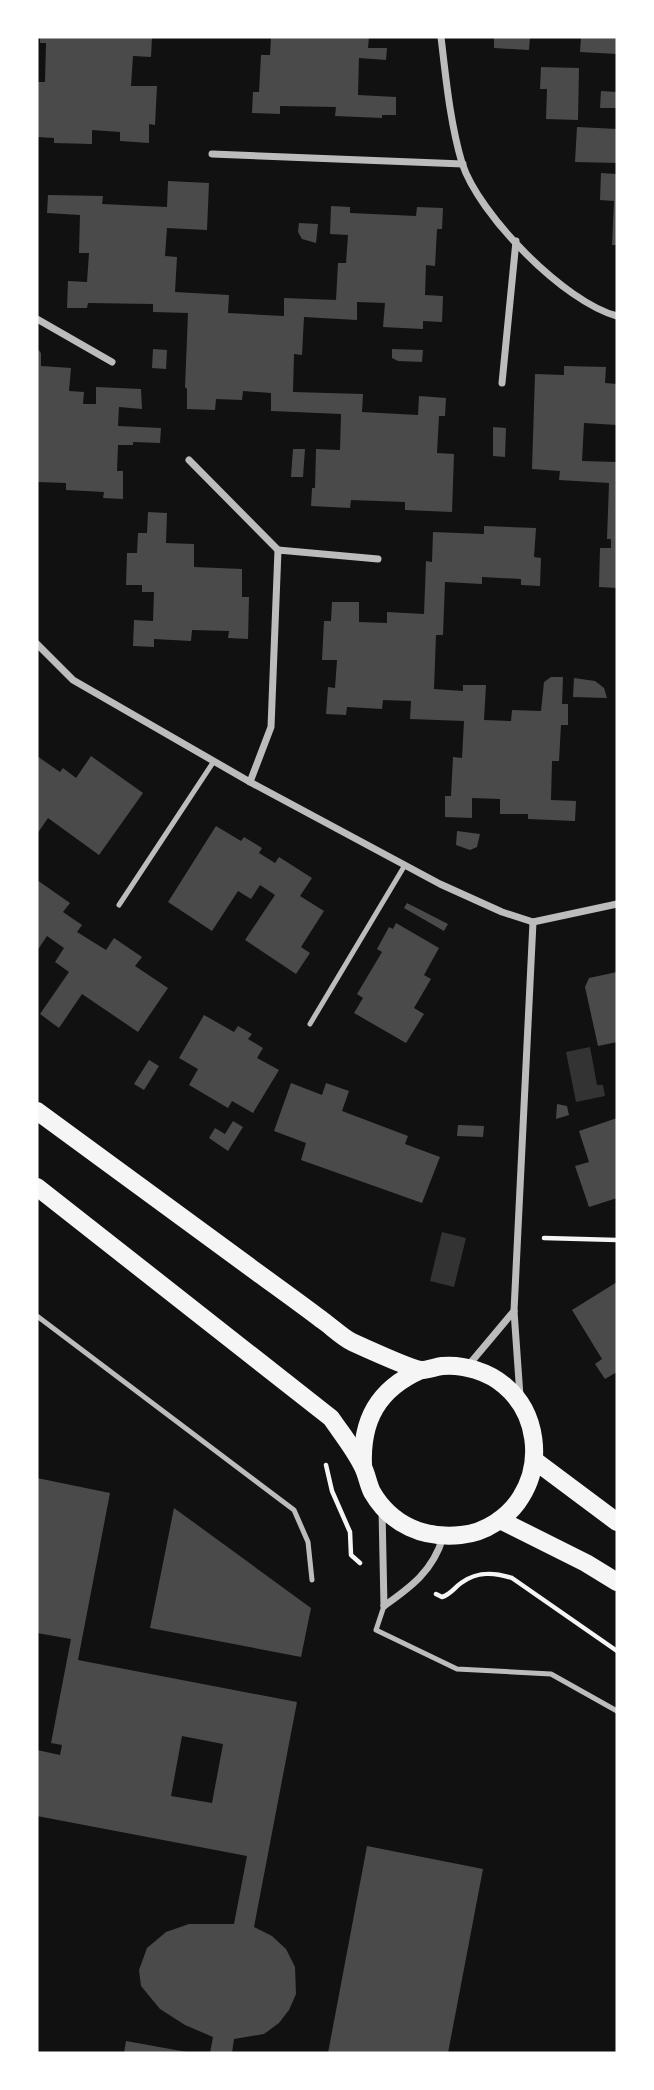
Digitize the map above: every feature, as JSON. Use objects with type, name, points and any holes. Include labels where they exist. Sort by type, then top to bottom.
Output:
[{"type":"main road","points":[[37,1111],[350,1341],[421,1370]]},
{"type":"main road","points":[[37,1186],[331,1418],[363,1466],[371,1489],[382,1506],[396,1519],[418,1532],[443,1537],[468,1535],[499,1520],[525,1492],[534,1460],[534,1441],[529,1420],[506,1387],[487,1374],[466,1367],[444,1366],[421,1370],[404,1377],[388,1389],[371,1414],[362,1442],[363,1466]]},
{"type":"main road","points":[[534,1460],[617,1522]]},
{"type":"main road","points":[[499,1520],[586,1563],[617,1582]]},
{"type":"street","points":[[441,37],[449,104],[463,164],[485,206],[538,266],[600,312],[617,316]]},
{"type":"street","points":[[212,153],[463,164]]},
{"type":"street","points":[[502,383],[516,241]]},
{"type":"street","points":[[37,319],[112,362]]},
{"type":"street","points":[[189,460],[278,550],[378,559]]},
{"type":"street","points":[[250,782],[271,727],[278,550]]},
{"type":"street","points":[[37,643],[73,680],[250,782],[440,884],[502,912],[533,922],[617,904]]},
{"type":"street","points":[[520,1404],[514,1311],[533,922]]},
{"type":"street","points":[[466,1367],[514,1311]]},
{"type":"street","points":[[382,1506],[384,1606]]},
{"type":"street","points":[[384,1606],[415,1585],[439,1550],[443,1537]]},
{"type":"lane","points":[[119,905],[214,761]]},
{"type":"lane","points":[[310,1024],[405,865]]},
{"type":"lane","points":[[37,1316],[294,1510],[308,1542],[312,1580]]},
{"type":"lane","points":[[384,1606],[376,1630],[457,1669],[551,1674],[617,1711]]},
{"type":"path","points":[[544,1238],[617,1240]]},
{"type":"path","points":[[325,1456],[331,1491],[350,1532],[351,1555],[362,1565]]},
{"type":"path","points":[[442,1597],[477,1575],[496,1573],[512,1578],[617,1651]]},
{"type":"shaded area","points":[[590,1047],[597,1085],[603,1085],[605,1096],[576,1102],[566,1052]]},
{"type":"shaded area","points":[[442,1232],[466,1238],[454,1287],[430,1281]]},
{"type":"building","points":[[40,37],[152,37],[151,57],[133,56],[131,86],[157,86],[155,125],[149,124],[149,143],[120,141],[120,132],[92,130],[92,144],[54,143],[54,138],[37,137],[37,82],[45,82],[46,43],[40,43]]},
{"type":"building","points":[[271,37],[369,37],[368,48],[387,48],[386,60],[359,58],[358,95],[396,97],[396,115],[382,115],[382,118],[335,116],[336,107],[280,106],[280,114],[252,113],[253,92],[259,92],[261,55],[270,55]]},
{"type":"building","points":[[494,37],[530,37],[529,50],[494,48]]},
{"type":"building","points":[[581,37],[617,37],[617,54],[580,52]]},
{"type":"building","points":[[541,67],[579,68],[578,120],[546,119],[547,89],[540,89]]},
{"type":"building","points":[[601,91],[617,92],[617,108],[600,108]]},
{"type":"building","points":[[577,127],[617,129],[617,163],[575,162]]},
{"type":"building","points":[[601,173],[617,174],[617,245],[612,245],[614,201],[600,200]]},
{"type":"building","points":[[168,181],[209,183],[207,230],[167,228],[165,256],[177,257],[175,292],[229,295],[228,313],[284,316],[284,298],[336,300],[338,263],[346,263],[348,235],[330,234],[331,206],[350,207],[350,213],[416,216],[417,207],[443,208],[442,229],[437,229],[435,266],[426,265],[425,295],[443,296],[442,322],[423,321],[423,329],[383,327],[385,303],[357,302],[357,320],[304,317],[302,355],[294,354],[293,392],[363,394],[362,412],[418,415],[419,396],[446,398],[445,416],[439,416],[437,453],[454,454],[452,512],[405,510],[405,502],[351,500],[350,508],[311,506],[312,488],[315,488],[316,449],[340,450],[341,414],[271,411],[271,393],[243,391],[242,400],[216,399],[215,410],[187,409],[185,387],[188,313],[153,312],[153,304],[88,303],[87,308],[67,308],[68,281],[87,282],[89,253],[79,253],[80,215],[47,213],[48,195],[103,196],[102,204],[167,207]]},
{"type":"building","points":[[299,223],[318,224],[316,243],[302,239],[298,232]]},
{"type":"building","points":[[37,348],[41,353],[41,366],[71,368],[69,391],[84,392],[83,404],[96,404],[96,387],[141,389],[142,409],[119,407],[118,426],[161,428],[160,443],[133,442],[133,445],[118,445],[117,471],[123,471],[123,499],[103,498],[104,492],[66,490],[66,483],[37,482]]},
{"type":"building","points":[[153,349],[167,350],[166,369],[152,368]]},
{"type":"building","points":[[392,349],[423,350],[422,362],[398,361],[392,358]]},
{"type":"building","points":[[564,366],[606,367],[605,383],[617,384],[617,425],[584,423],[582,461],[617,462],[617,588],[599,587],[600,548],[611,548],[611,539],[607,539],[609,483],[559,480],[560,471],[532,469],[535,374],[564,375]]},
{"type":"building","points":[[493,427],[506,428],[505,457],[493,456]]},
{"type":"building","points":[[293,449],[305,449],[303,477],[291,477]]},
{"type":"building","points":[[148,512],[167,513],[166,543],[194,544],[194,567],[242,569],[242,597],[249,597],[248,639],[228,638],[229,631],[192,630],[191,641],[154,639],[154,647],[133,646],[134,620],[153,621],[154,592],[142,592],[142,585],[126,585],[127,553],[137,553],[138,533],[147,533]]},
{"type":"building","points":[[484,526],[536,528],[534,557],[541,558],[540,586],[521,585],[521,579],[482,577],[482,584],[445,582],[443,635],[436,635],[434,689],[463,691],[463,685],[486,685],[484,720],[511,721],[512,710],[541,711],[544,682],[551,677],[563,677],[562,704],[568,704],[568,725],[561,725],[559,761],[552,761],[551,800],[576,801],[575,821],[528,819],[528,814],[500,814],[500,799],[472,798],[472,818],[445,817],[445,796],[451,796],[453,757],[462,758],[464,721],[410,719],[411,701],[383,700],[382,709],[347,707],[346,715],[326,714],[328,687],[335,688],[337,660],[322,660],[324,621],[331,621],[332,602],[359,602],[359,622],[387,623],[387,612],[424,614],[426,561],[432,562],[433,532],[484,534]]},
{"type":"building","points":[[574,678],[595,681],[604,688],[607,698],[573,697]]},
{"type":"building","points":[[37,756],[60,772],[63,768],[76,778],[91,756],[143,793],[99,855],[48,818],[37,834]]},
{"type":"building","points":[[216,826],[241,841],[244,837],[262,848],[259,853],[275,863],[279,857],[312,878],[300,896],[324,911],[301,947],[310,953],[296,974],[245,940],[275,895],[260,885],[251,899],[238,891],[212,931],[168,902]]},
{"type":"building","points":[[457,831],[480,834],[477,847],[470,850],[456,845]]},
{"type":"building","points":[[37,880],[70,903],[63,912],[82,925],[77,932],[106,950],[114,938],[142,957],[135,966],[168,988],[138,1032],[82,994],[59,1028],[40,1014],[69,972],[55,962],[64,948],[47,936],[37,951]]},
{"type":"building","points":[[407,903],[448,924],[444,931],[404,908]]},
{"type":"building","points":[[396,923],[439,948],[424,975],[431,979],[414,1008],[424,1014],[406,1043],[354,1013],[363,998],[357,994],[382,952],[377,949],[389,927],[393,929]]},
{"type":"building","points":[[617,972],[617,1042],[598,1046],[585,987],[589,978]]},
{"type":"building","points":[[204,1015],[234,1032],[238,1026],[252,1034],[248,1039],[263,1048],[257,1058],[279,1070],[253,1113],[232,1101],[228,1108],[189,1085],[198,1069],[179,1058]]},
{"type":"building","points":[[149,1060],[159,1066],[144,1090],[134,1084]]},
{"type":"building","points":[[291,1083],[322,1095],[326,1083],[349,1091],[342,1111],[408,1136],[405,1144],[440,1157],[422,1203],[301,1160],[306,1143],[274,1131]]},
{"type":"building","points":[[557,1104],[567,1106],[569,1115],[556,1119]]},
{"type":"building","points":[[617,1118],[617,1198],[589,1207],[575,1166],[589,1162],[579,1131]]},
{"type":"building","points":[[233,1121],[243,1127],[228,1151],[209,1138],[215,1128],[225,1134]]},
{"type":"building","points":[[458,1125],[484,1126],[483,1137],[457,1136]]},
{"type":"building","points":[[617,1282],[617,1372],[605,1379],[595,1364],[602,1359],[572,1310]]},
{"type":"building","points":[[37,1478],[110,1493],[78,1660],[297,1702],[254,1927],[272,1936],[286,1949],[295,1967],[296,1994],[279,2023],[264,2034],[234,2039],[232,2053],[210,2053],[213,2037],[185,2025],[160,2009],[141,1986],[139,1970],[147,1948],[166,1932],[189,1924],[234,1924],[247,1856],[37,1816],[37,1750],[60,1755],[62,1745],[51,1743],[71,1639],[37,1633]],"holes":[[[182,1736],[223,1744],[212,1803],[171,1796]]]},
{"type":"building","points":[[174,1508],[311,1608],[301,1657],[150,1628]]},
{"type":"building","points":[[367,1846],[483,1869],[448,2053],[328,2053]]},
{"type":"building","points":[[126,2041],[187,2052],[187,2053],[124,2053]]}]
